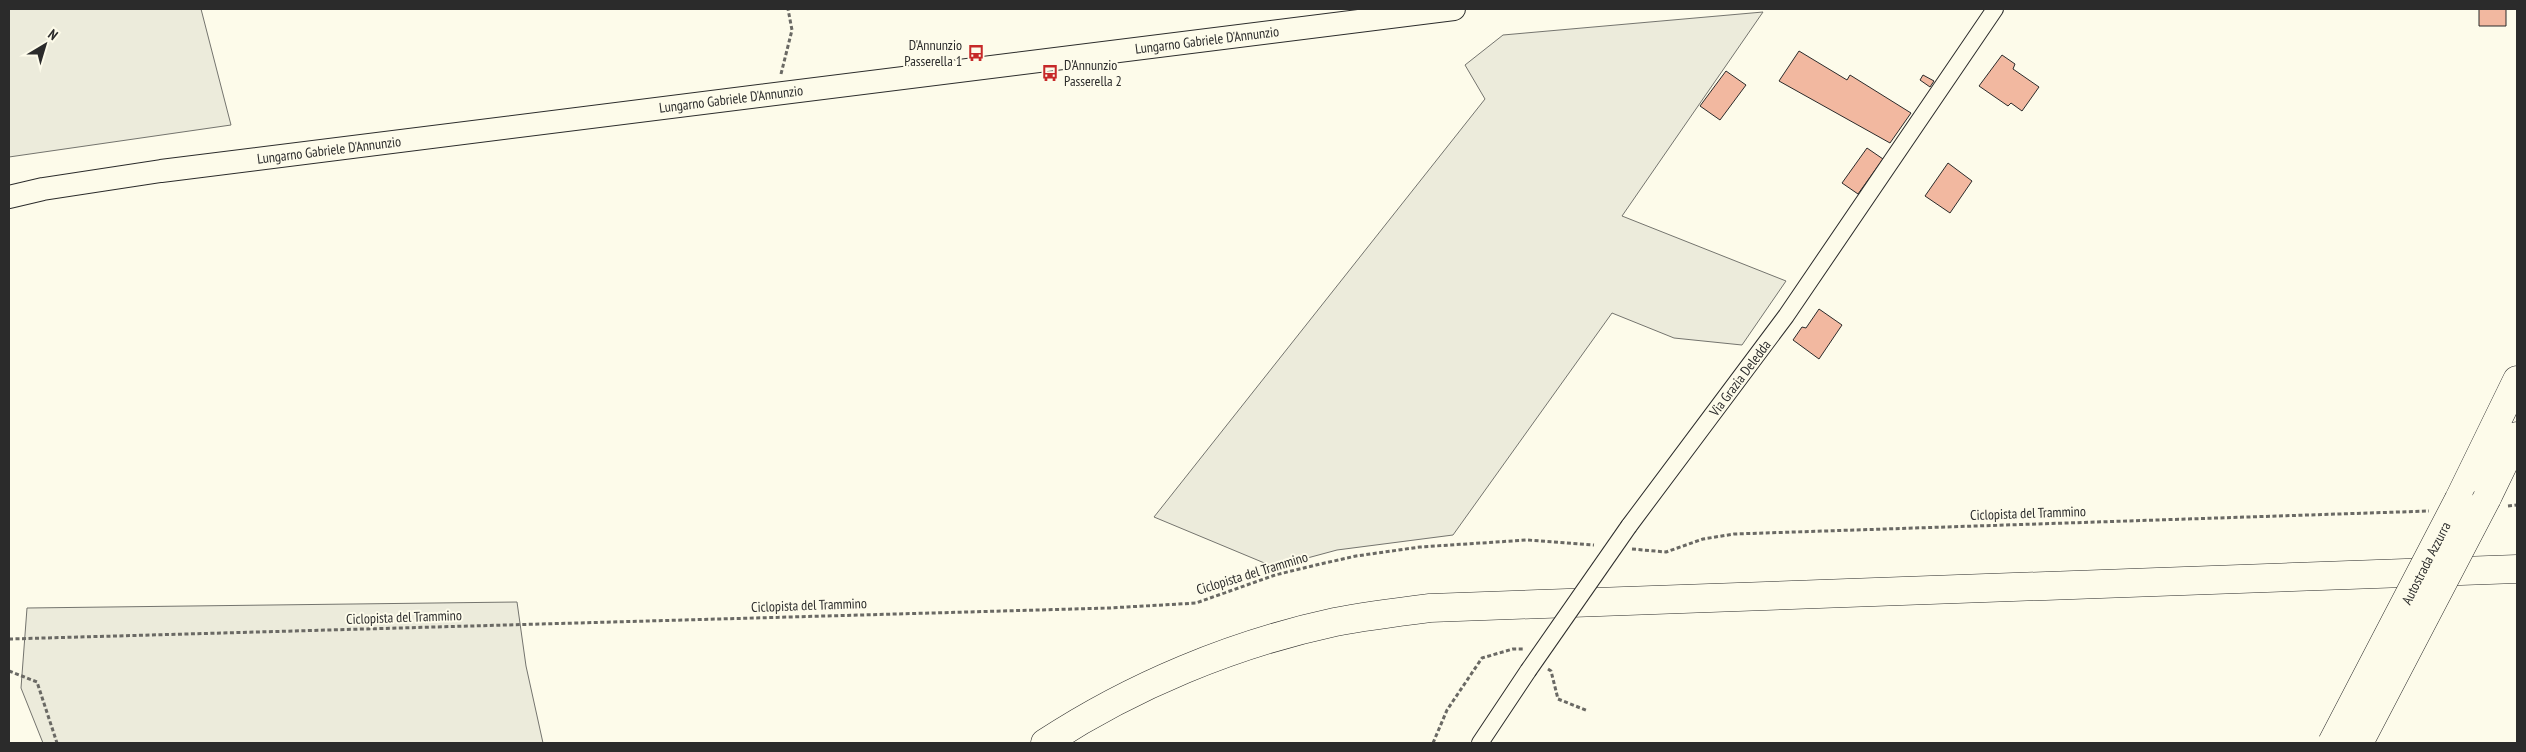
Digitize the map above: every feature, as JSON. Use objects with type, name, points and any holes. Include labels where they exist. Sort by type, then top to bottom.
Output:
[{"type":"highway","name":"Autostrada Azzurra","points":[[2332,743],[2459,499],[2517,380]]},
{"type":"highway","name":"Autostrada Azzurra","points":[[2359,743],[2393,682],[2517,436]]},
{"type":"highway","points":[[1045,743],[1109,705],[1162,679],[1223,655],[1336,622],[1430,608],[2517,569]]},
{"type":"main road","name":"Lungarno Gabriele D'Annunzio","points":[[9,197],[43,189],[161,171],[1454,9]]},
{"type":"street","name":"Via Grazia Deledda","points":[[1480,743],[1629,526],[1786,316],[1995,9]]},
{"type":"path","points":[[775,94],[792,30],[788,9]]},
{"type":"path","points":[[2506,506],[2517,505]]},
{"type":"path","name":"Ciclopista del Trammino","points":[[1627,549],[1666,552],[1703,539],[1734,534],[2432,511]]},
{"type":"path","name":"Ciclopista del Trammino","points":[[9,639],[1089,608],[1196,603],[1275,575],[1356,556],[1420,547],[1528,540],[1601,546]]},
{"type":"path","points":[[9,671],[37,682],[57,743]]},
{"type":"shaded area","points":[[9,9],[201,9],[231,125],[9,157]]},
{"type":"shaded area","points":[[1763,12],[1622,216],[1786,281],[1742,345],[1674,338],[1612,313],[1453,535],[1337,550],[1274,567],[1154,517],[1485,99],[1465,65],[1503,35]]},
{"type":"shaded area","points":[[517,602],[526,666],[543,743],[43,743],[21,688],[27,608]]},
{"type":"building","points":[[2479,9],[2506,9],[2506,26],[2479,26]]},
{"type":"building","points":[[1799,51],[1847,80],[1850,75],[1911,113],[1890,143],[1779,81]]},
{"type":"building","points":[[2002,55],[2015,64],[2013,69],[2039,87],[2022,111],[2011,103],[2008,106],[1979,86]]},
{"type":"building","points":[[1726,71],[1746,85],[1720,120],[1700,106]]},
{"type":"building","points":[[1923,75],[1934,81],[1930,87],[1920,80]]},
{"type":"building","points":[[1867,148],[1883,159],[1858,194],[1842,183]]},
{"type":"building","points":[[1948,163],[1972,181],[1950,213],[1925,196]]},
{"type":"building","points":[[1819,309],[1842,325],[1819,359],[1793,340],[1802,327],[1806,328]]},
{"type":"place","name":"D'Annunzio Passerella 1","points":[[976,53]]},
{"type":"place","name":"D'Annunzio Passerella 2","points":[[1050,73]]}]
